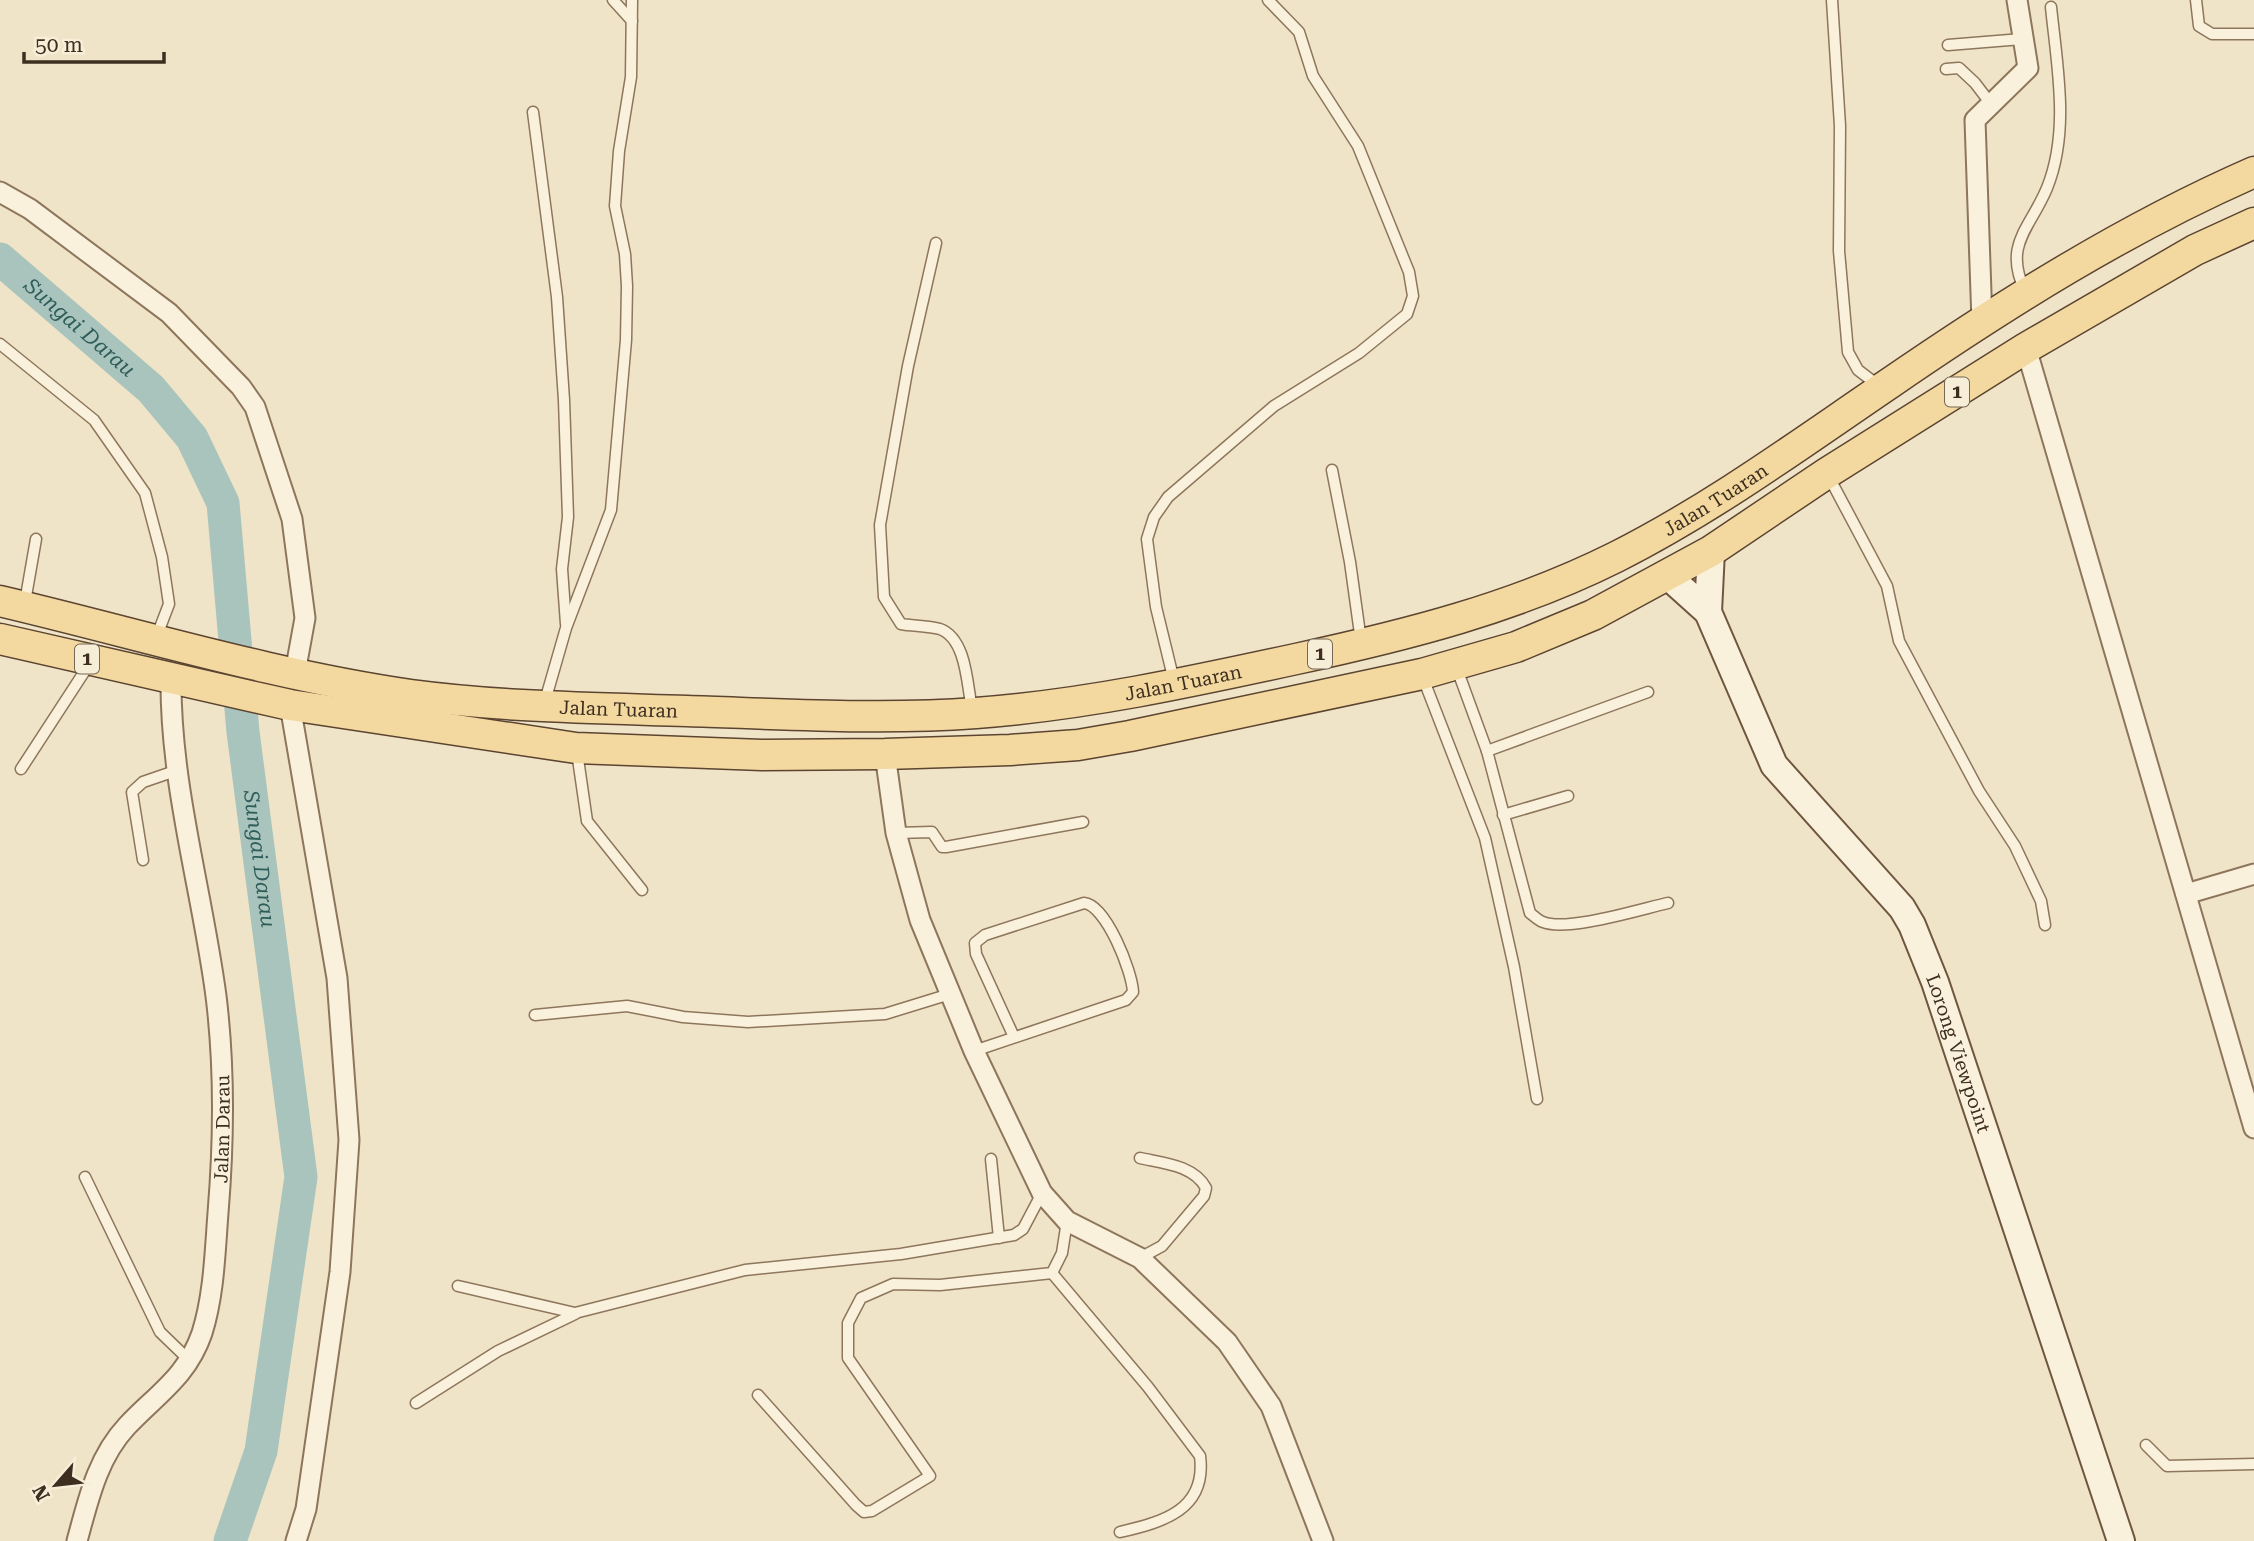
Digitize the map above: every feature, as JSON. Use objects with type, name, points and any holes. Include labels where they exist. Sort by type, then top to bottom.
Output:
[{"type":"main road","name":"Jalan Tuaran","points":[[12,603],[283,670],[407,694],[544,705],[896,716],[972,713],[1058,705],[1175,685],[1362,645],[1509,604],[1616,557],[1715,502],[1982,322],[2186,203],[2254,172]]},
{"type":"main road","name":"Jalan Tuaran","points":[[0,639],[277,702],[576,748],[762,755],[885,754],[1078,745],[1130,736],[1422,674],[1557,632],[1668,576],[1711,551],[1827,473],[2026,348],[2195,250],[2254,223]]},
{"type":"main road","points":[[607,708],[605,720],[610,727],[624,732],[938,737],[979,751]]},
{"type":"street","points":[[1982,322],[1975,120],[2028,68],[2017,0]]},
{"type":"street","points":[[0,191],[30,209],[169,313],[241,387],[255,407],[292,519],[305,618],[283,670]]},
{"type":"street","points":[[2026,348],[2254,1128]]},
{"type":"street","points":[[1708,612],[1711,551]]},
{"type":"street","points":[[1668,576],[1708,612]]},
{"type":"street","name":"Lorong Viewpoint","points":[[1708,612],[1774,765],[1891,894],[1912,925],[1935,982],[2121,1541]]},
{"type":"street","name":"Jalan Darau","points":[[77,1541],[88,1498],[109,1448],[127,1426],[173,1384],[202,1333],[209,1300],[225,1125],[216,998],[170,729],[173,678]]},
{"type":"street","points":[[277,702],[337,978],[349,1140],[340,1272],[306,1509],[296,1541]]},
{"type":"street","points":[[885,754],[896,834],[920,920],[974,1051],[1042,1193],[1067,1220],[1140,1258],[1227,1342],[1271,1406],[1323,1541]]},
{"type":"street","points":[[2186,894],[2254,874]]},
{"type":"lane","points":[[613,0],[632,21]]},
{"type":"lane","points":[[544,705],[566,628],[611,510],[626,340],[627,286],[625,254],[615,206],[619,151],[631,77],[632,0]]},
{"type":"lane","points":[[1175,685],[1156,607],[1147,539],[1154,517],[1168,498],[1275,406],[1359,353],[1407,314],[1413,296],[1409,272],[1358,146],[1313,76],[1299,32],[1268,0]]},
{"type":"lane","points":[[1832,0],[1840,126],[1839,251],[1848,352],[1858,370],[1882,388]]},
{"type":"lane","points":[[2196,0],[2199,26],[2212,34],[2254,34]]},
{"type":"lane","points":[[2027,295],[2017,273],[2015,251],[2048,186],[2057,149],[2060,116],[2051,7]]},
{"type":"lane","points":[[1948,45],[2022,39]]},
{"type":"lane","points":[[1946,69],[1959,68],[1991,104]]},
{"type":"lane","points":[[533,112],[557,297],[564,400],[568,517],[562,569],[566,628]]},
{"type":"lane","points":[[936,243],[908,366],[880,525],[884,597],[901,624],[941,630],[960,648],[972,713]]},
{"type":"lane","points":[[0,344],[94,420],[145,493],[162,557],[169,604],[163,641]]},
{"type":"lane","points":[[1332,470],[1350,562],[1362,645]]},
{"type":"lane","points":[[1827,473],[1887,586],[1899,642],[1979,791],[2015,846],[2041,901],[2045,925]]},
{"type":"lane","points":[[12,603],[36,539]]},
{"type":"lane","points":[[21,769],[92,660]]},
{"type":"lane","points":[[1456,665],[1488,751],[1530,913],[1542,922],[1556,925],[1668,903]]},
{"type":"lane","points":[[1422,674],[1485,838],[1514,967],[1537,1099]]},
{"type":"lane","points":[[1488,751],[1648,692]]},
{"type":"lane","points":[[576,748],[587,821],[642,890]]},
{"type":"lane","points":[[143,860],[132,792],[143,782],[178,770]]},
{"type":"lane","points":[[1503,815],[1568,796]]},
{"type":"lane","points":[[896,834],[932,832],[942,847],[946,847],[1083,822]]},
{"type":"lane","points":[[974,1051],[1126,1000],[1133,992],[1105,916],[1093,904],[1084,902],[985,935],[975,943],[976,954],[1014,1037]]},
{"type":"lane","points":[[536,1015],[627,1006],[683,1017],[748,1022],[886,1014],[950,994]]},
{"type":"lane","points":[[1140,1158],[1186,1170],[1199,1177],[1206,1188],[1204,1196],[1162,1246],[1140,1258]]},
{"type":"lane","points":[[991,1159],[999,1237]]},
{"type":"lane","points":[[85,1177],[160,1332],[188,1360]]},
{"type":"lane","points":[[416,1402],[498,1350],[575,1313],[745,1270],[901,1254],[1014,1235],[1023,1229],[1042,1193]]},
{"type":"lane","points":[[1052,1273],[1062,1253],[1067,1220]]},
{"type":"lane","points":[[758,1395],[856,1505],[864,1512],[872,1511],[930,1476],[848,1358],[848,1323],[861,1298],[893,1284],[940,1285],[1052,1273]]},
{"type":"lane","points":[[1052,1273],[1155,1396],[1200,1457],[1202,1470],[1192,1501],[1162,1522],[1120,1532]]},
{"type":"lane","points":[[458,1286],[575,1313]]},
{"type":"lane","points":[[2146,1445],[2167,1466],[2254,1464]]},
{"type":"waterway","name":"Sungai Darau","points":[[0,259],[151,389],[192,438],[223,503],[243,732],[301,1177],[261,1451],[230,1541]]}]
